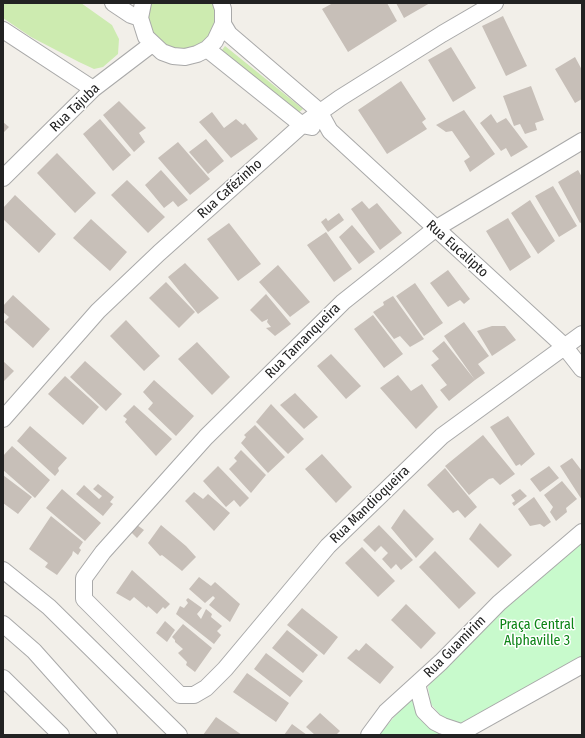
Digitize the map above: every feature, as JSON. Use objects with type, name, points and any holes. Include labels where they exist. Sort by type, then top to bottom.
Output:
[{"type":"street","points":[[113,3],[130,15],[142,10],[146,37],[152,44],[162,52],[173,56],[185,57],[197,54],[207,48],[220,33],[223,24],[223,9],[221,3]]},
{"type":"street","name":"Rua Cafézinho","points":[[3,419],[98,311],[159,252],[302,125],[319,111],[442,34],[495,3]]},
{"type":"street","points":[[223,24],[230,34],[319,111]]},
{"type":"street","points":[[3,30],[93,89]]},
{"type":"street","name":"Rua Tajuba","points":[[3,178],[93,89],[152,44]]},
{"type":"street","points":[[207,48],[302,125],[330,131]]},
{"type":"street","name":"Rua Eucalipto","points":[[319,111],[330,131],[564,346],[582,369]]},
{"type":"street","name":"Rua Tamanqueira","points":[[180,695],[84,599],[84,578],[103,552],[206,437],[343,302],[435,229],[582,141]]},
{"type":"street","name":"Rua Mandioqueira","points":[[180,695],[194,695],[206,688],[220,674],[328,546],[442,436],[582,334]]},
{"type":"street","name":"Rua Guamirim","points":[[369,735],[386,712],[417,684],[503,599],[582,532]]},
{"type":"street","points":[[3,570],[49,607],[179,735]]},
{"type":"street","points":[[3,624],[34,651],[109,735]]},
{"type":"street","points":[[417,684],[424,711],[439,724],[459,734],[582,665]]},
{"type":"street","points":[[3,678],[58,734]]},
{"type":"green space","points":[[3,3],[81,3],[112,25],[119,39],[118,54],[103,67],[94,69],[31,37],[3,18]]},
{"type":"green space","points":[[148,3],[216,3],[216,30],[201,47],[190,49],[168,48],[148,29]]},
{"type":"green space","points":[[225,46],[303,109],[297,114],[222,50]]},
{"type":"green space","name":"Praça Central Alphaville 3","points":[[582,538],[582,659],[456,726],[446,722],[431,704],[428,687],[443,663]]},
{"type":"green space","points":[[411,697],[415,705],[441,734],[379,735]]},
{"type":"building","points":[[333,3],[387,3],[397,21],[348,52],[322,9]]},
{"type":"building","points":[[396,3],[430,3],[404,18]]},
{"type":"building","points":[[503,16],[527,66],[506,76],[482,26]]},
{"type":"building","points":[[451,47],[476,88],[453,102],[428,60]]},
{"type":"building","points":[[575,57],[582,70],[582,99],[575,103],[555,69]]},
{"type":"building","points":[[401,81],[426,119],[422,122],[427,129],[387,154],[358,110]]},
{"type":"building","points":[[531,86],[544,120],[535,123],[537,130],[525,134],[520,124],[514,126],[503,96]]},
{"type":"building","points":[[119,101],[146,128],[139,133],[145,142],[134,152],[103,115]]},
{"type":"building","points":[[464,110],[495,154],[470,172],[464,161],[470,157],[452,131],[446,132],[436,125]]},
{"type":"building","points":[[212,112],[224,128],[236,119],[243,125],[245,123],[258,139],[231,158],[199,122]]},
{"type":"building","points":[[491,114],[497,123],[506,118],[528,147],[511,157],[506,148],[501,151],[480,123]]},
{"type":"building","points":[[100,119],[131,155],[113,171],[83,134]]},
{"type":"building","points":[[3,122],[9,127],[3,133]]},
{"type":"building","points":[[206,139],[224,161],[208,174],[189,152]]},
{"type":"building","points":[[178,142],[210,179],[190,195],[158,158]]},
{"type":"building","points":[[57,153],[96,193],[75,213],[37,173]]},
{"type":"building","points":[[161,170],[188,200],[178,207],[173,201],[164,208],[145,185]]},
{"type":"building","points":[[578,170],[582,177],[582,222],[580,223],[558,182]]},
{"type":"building","points":[[127,180],[165,217],[148,233],[111,195]]},
{"type":"building","points":[[553,186],[577,226],[559,237],[535,196]]},
{"type":"building","points":[[15,195],[56,234],[39,253],[3,219],[3,208]]},
{"type":"building","points":[[530,200],[555,241],[538,254],[511,213]]},
{"type":"building","points":[[362,201],[369,209],[377,203],[402,233],[380,250],[351,209]]},
{"type":"building","points":[[339,213],[344,220],[328,232],[321,222],[326,218],[328,221]]},
{"type":"building","points":[[508,218],[531,257],[510,271],[486,231]]},
{"type":"building","points":[[91,219],[127,252],[110,271],[73,238]]},
{"type":"building","points":[[229,223],[261,264],[238,281],[207,239]]},
{"type":"building","points":[[352,225],[375,252],[359,264],[339,237]]},
{"type":"building","points":[[326,232],[352,269],[334,282],[307,245]]},
{"type":"building","points":[[185,263],[219,298],[198,314],[168,277]]},
{"type":"building","points":[[278,265],[310,302],[290,317],[259,282]]},
{"type":"building","points":[[448,270],[470,299],[464,304],[460,300],[448,307],[430,283]]},
{"type":"building","points":[[166,282],[195,312],[179,328],[149,298]]},
{"type":"building","points":[[415,283],[443,323],[424,336],[396,296]]},
{"type":"building","points":[[266,294],[291,324],[275,336],[266,328],[271,327],[267,322],[268,319],[262,322],[250,310]]},
{"type":"building","points":[[13,295],[50,329],[33,348],[4,322],[9,317],[3,312],[3,306]]},
{"type":"building","points":[[393,296],[424,339],[410,347],[400,336],[394,339],[373,312],[384,305],[383,302]]},
{"type":"building","points":[[373,315],[403,354],[384,368],[354,329]]},
{"type":"building","points":[[126,320],[160,356],[144,371],[110,336]]},
{"type":"building","points":[[464,322],[489,356],[478,364],[485,373],[475,380],[444,336]]},
{"type":"building","points":[[492,326],[505,326],[516,340],[492,356],[477,331]]},
{"type":"building","points":[[444,341],[475,380],[449,401],[440,390],[447,385],[431,365],[439,359],[432,351]]},
{"type":"building","points":[[197,342],[230,377],[212,395],[178,359]]},
{"type":"building","points":[[331,354],[361,386],[346,399],[317,366]]},
{"type":"building","points":[[3,361],[14,371],[3,382]]},
{"type":"building","points":[[85,361],[122,394],[106,411],[70,377]]},
{"type":"building","points":[[398,375],[411,391],[422,384],[438,407],[416,429],[380,388]]},
{"type":"building","points":[[65,376],[99,407],[83,425],[48,394]]},
{"type":"building","points":[[154,380],[194,416],[176,436],[148,409],[153,403],[143,392]]},
{"type":"building","points":[[295,393],[318,417],[304,429],[280,405]]},
{"type":"building","points":[[271,404],[304,439],[288,454],[256,422]]},
{"type":"building","points":[[134,405],[172,439],[156,456],[125,422],[127,419],[123,416]]},
{"type":"building","points":[[508,416],[535,454],[521,466],[520,464],[516,466],[490,427]]},
{"type":"building","points":[[255,425],[285,457],[268,473],[241,443],[246,437],[244,435]]},
{"type":"building","points":[[30,426],[67,458],[58,468],[59,471],[55,476],[17,441]]},
{"type":"building","points":[[483,435],[515,474],[500,485],[493,478],[489,479],[469,495],[445,466]]},
{"type":"building","points":[[12,446],[50,480],[35,498],[3,470],[3,456]]},
{"type":"building","points":[[241,450],[266,475],[251,493],[229,469],[237,461],[234,458]]},
{"type":"building","points":[[322,454],[352,487],[336,503],[305,469]]},
{"type":"building","points":[[572,458],[582,471],[582,500],[560,466]]},
{"type":"building","points":[[218,466],[249,498],[240,507],[234,500],[226,507],[203,481]]},
{"type":"building","points":[[549,466],[559,478],[540,492],[530,479]]},
{"type":"building","points":[[445,468],[477,507],[465,518],[458,510],[453,513],[427,485]]},
{"type":"building","points":[[3,475],[32,497],[18,514],[3,503]]},
{"type":"building","points":[[562,481],[577,499],[566,508],[567,512],[556,521],[550,512],[553,507],[544,495]]},
{"type":"building","points":[[98,484],[114,497],[110,502],[113,504],[103,516],[76,494],[84,485],[99,499],[102,496],[93,489]]},
{"type":"building","points":[[62,489],[101,523],[85,541],[46,508]]},
{"type":"building","points":[[520,489],[527,496],[514,506],[512,503],[515,501],[511,495]]},
{"type":"building","points":[[194,492],[203,499],[208,494],[230,513],[214,531],[185,501]]},
{"type":"building","points":[[534,497],[551,522],[544,527],[540,524],[530,526],[518,509]]},
{"type":"building","points":[[404,509],[434,539],[416,558],[391,528]]},
{"type":"building","points":[[51,516],[83,542],[79,548],[81,550],[78,555],[73,551],[72,555],[57,575],[45,567],[48,563],[29,549]]},
{"type":"building","points":[[480,523],[512,555],[498,568],[469,539]]},
{"type":"building","points":[[137,525],[144,530],[137,538],[131,532]]},
{"type":"building","points":[[161,525],[186,546],[196,557],[182,571],[162,555],[160,556],[148,543]]},
{"type":"building","points":[[379,525],[413,560],[401,570],[396,564],[391,569],[382,559],[388,553],[381,546],[375,552],[363,540]]},
{"type":"building","points":[[362,547],[395,581],[378,597],[345,563]]},
{"type":"building","points":[[435,551],[476,593],[459,609],[419,567]]},
{"type":"building","points":[[132,570],[170,604],[165,609],[163,607],[157,614],[134,597],[130,601],[116,593]]},
{"type":"building","points":[[199,577],[211,586],[215,582],[240,604],[230,622],[209,605],[215,598],[213,596],[205,603],[189,589]]},
{"type":"building","points":[[188,598],[202,608],[197,614],[201,619],[206,609],[212,614],[211,617],[222,626],[217,631],[221,635],[214,644],[176,614],[180,606],[184,608],[188,603],[186,600]]},
{"type":"building","points":[[406,604],[436,633],[421,649],[391,620]]},
{"type":"building","points":[[302,608],[338,637],[324,655],[287,625]]},
{"type":"building","points":[[165,621],[175,630],[167,642],[156,633]]},
{"type":"building","points":[[183,624],[212,648],[195,672],[186,665],[187,662],[178,653],[183,649],[172,637]]},
{"type":"building","points":[[287,630],[318,655],[303,673],[272,648]]},
{"type":"building","points":[[366,643],[394,667],[380,684],[347,658],[356,649],[359,651]]},
{"type":"building","points":[[266,653],[303,681],[290,697],[254,669]]},
{"type":"building","points":[[247,673],[289,703],[276,722],[233,692]]},
{"type":"building","points":[[320,713],[340,731],[336,735],[315,735],[306,727]]},
{"type":"building","points":[[216,717],[242,735],[203,735]]},
{"type":"building","points":[[292,724],[307,735],[284,735]]}]
